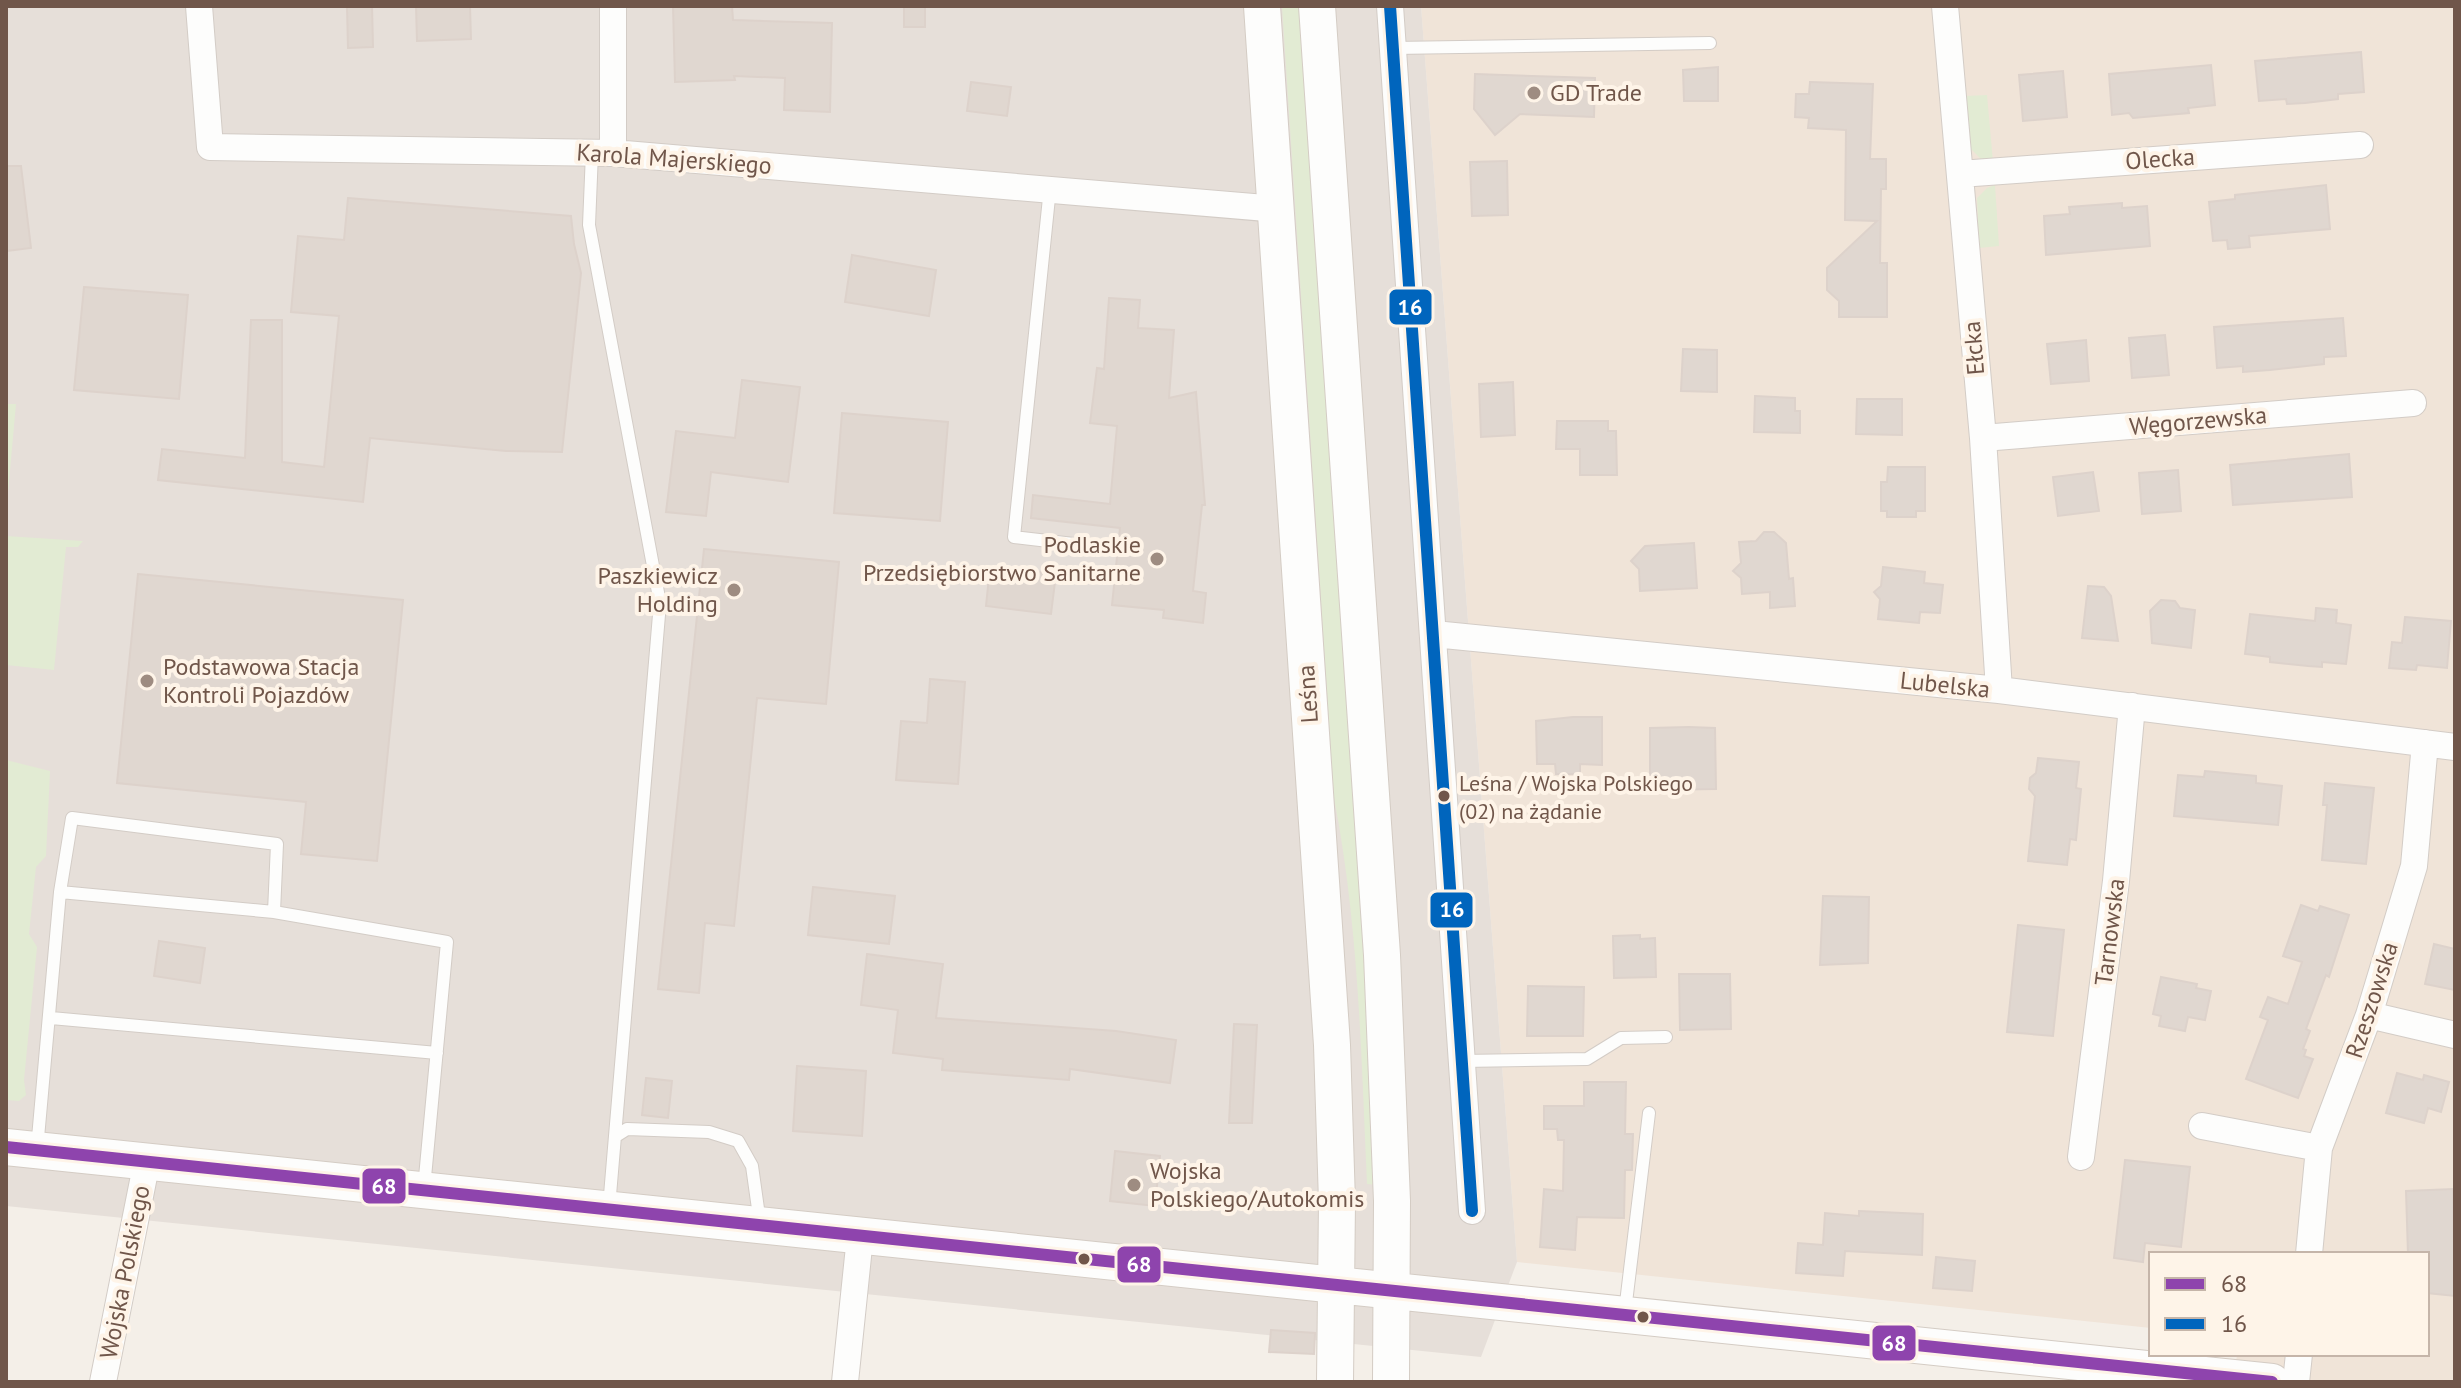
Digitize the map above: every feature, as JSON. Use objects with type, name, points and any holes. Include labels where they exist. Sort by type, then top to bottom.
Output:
[{"type":"main road","name":"Leśna","points":[[1262,6],[1332,1045],[1337,1286],[1335,1382]]},
{"type":"main road","points":[[1317,6],[1382,955],[1389,1092],[1391,1382]]},
{"type":"main road","name":"Wojska Polskiego","points":[[22,1148],[2272,1382]]},
{"type":"street","name":"Karola Majerskiego","points":[[199,6],[210,147],[603,153],[1277,209]]},
{"type":"street","points":[[603,153],[613,6]]},
{"type":"street","points":[[1390,6],[1472,1211]]},
{"type":"street","name":"Ełcka","points":[[1945,6],[1983,438],[1999,690]]},
{"type":"street","name":"Olecka","points":[[1960,174],[2360,145]]},
{"type":"street","name":"Węgorzewska","points":[[1983,438],[2413,403]]},
{"type":"street","name":"Lubelska","points":[[1434,634],[1999,690],[2455,747]]},
{"type":"street","name":"Tarnowska","points":[[2081,1157],[2116,881],[2132,706]]},
{"type":"street","name":"Rzeszowska","points":[[2309,1252],[2319,1148],[2369,1015],[2414,866],[2425,743]]},
{"type":"street","points":[[2369,1015],[2455,1035]]},
{"type":"street","points":[[2202,1126],[2319,1148]]},
{"type":"street","name":"Wojska Polskiego","points":[[103,1382],[147,1161]]},
{"type":"street","points":[[845,1382],[860,1237]]},
{"type":"street","points":[[2296,1382],[2299,1356]]},
{"type":"lane","points":[[1394,48],[1710,43]]},
{"type":"lane","points":[[603,153],[589,225],[660,603],[608,1210]]},
{"type":"lane","points":[[1050,188],[1014,537],[1091,546]]},
{"type":"lane","points":[[22,1148],[51,1018],[60,892],[72,818],[277,844],[274,912]]},
{"type":"lane","points":[[60,892],[274,912],[447,942],[424,1192]]},
{"type":"lane","points":[[51,1018],[437,1053]]},
{"type":"lane","points":[[1462,1061],[1587,1059],[1621,1038],[1666,1037]]},
{"type":"lane","points":[[1625,1315],[1649,1113]]},
{"type":"lane","points":[[616,1136],[627,1129],[709,1132],[738,1141],[752,1166],[761,1227]]},
{"type":"shaded area","points":[[6,6],[1421,6],[1517,1262],[1481,1357],[6,1206]]},
{"type":"shaded area","points":[[1421,6],[2455,6],[2455,1382],[2234,1382],[2237,1356],[2429,1356],[2429,1252],[2149,1252],[2149,1328],[1517,1262]]},
{"type":"green space","points":[[1282,6],[1304,6],[1350,687],[1377,1185],[1367,1184],[1354,942],[1334,798]]},
{"type":"green space","points":[[1987,95],[1993,162],[1983,161],[1970,148],[1965,96]]},
{"type":"green space","points":[[1995,185],[1999,246],[1979,248],[1977,198]]},
{"type":"green space","points":[[6,404],[16,404],[6,515]]},
{"type":"green space","points":[[6,536],[83,541],[78,547],[66,547],[54,670],[6,665]]},
{"type":"green space","points":[[6,760],[50,771],[46,856],[36,867],[29,934],[37,947],[24,1080],[26,1095],[19,1101],[6,1100]]},
{"type":"building","points":[[347,6],[372,6],[373,47],[348,48]]},
{"type":"building","points":[[416,6],[470,6],[471,39],[417,41]]},
{"type":"building","points":[[673,6],[732,6],[733,20],[832,23],[830,112],[784,110],[785,78],[734,76],[735,80],[675,82]]},
{"type":"building","points":[[904,6],[925,6],[925,27],[904,27]]},
{"type":"building","points":[[2361,52],[2364,92],[2338,94],[2338,99],[2305,103],[2287,104],[2286,99],[2259,101],[2255,61]]},
{"type":"building","points":[[2211,65],[2215,105],[2188,108],[2189,113],[2133,118],[2129,113],[2112,115],[2109,74]]},
{"type":"building","points":[[1718,67],[1718,101],[1684,101],[1683,70]]},
{"type":"building","points":[[2063,71],[2067,117],[2023,121],[2019,75]]},
{"type":"building","name":"GD Trade","points":[[1475,74],[1595,78],[1594,117],[1520,114],[1495,135],[1474,109]]},
{"type":"building","points":[[971,82],[1011,87],[1007,116],[967,111]]},
{"type":"building","points":[[1810,82],[1873,84],[1870,159],[1886,159],[1886,189],[1881,189],[1880,263],[1887,263],[1887,317],[1839,317],[1839,301],[1827,290],[1827,268],[1877,221],[1845,220],[1846,130],[1808,128],[1809,118],[1795,117],[1796,94],[1809,94]]},
{"type":"building","points":[[1507,161],[1508,215],[1472,216],[1470,162]]},
{"type":"building","points":[[6,166],[21,166],[31,248],[6,251]]},
{"type":"building","points":[[2326,185],[2330,229],[2249,236],[2250,247],[2228,249],[2227,240],[2213,241],[2209,202],[2235,199],[2235,195]]},
{"type":"building","points":[[348,198],[571,216],[581,273],[562,452],[506,451],[370,438],[363,502],[158,480],[162,449],[245,458],[251,320],[282,320],[282,462],[324,467],[339,316],[291,312],[298,236],[344,240]]},
{"type":"building","points":[[2122,203],[2122,208],[2147,206],[2150,246],[2046,255],[2044,216],[2070,214],[2069,207]]},
{"type":"building","points":[[852,255],[936,270],[929,316],[845,302]]},
{"type":"building","points":[[84,287],[188,295],[179,399],[74,390]]},
{"type":"building","points":[[1109,298],[1140,300],[1138,328],[1174,330],[1169,398],[1196,392],[1205,505],[1202,505],[1193,591],[1206,593],[1203,623],[1163,618],[1164,610],[1112,605],[1120,528],[1031,518],[1033,495],[1110,504],[1117,426],[1090,423],[1097,368],[1104,369]]},
{"type":"building","points":[[2343,318],[2346,356],[2324,357],[2324,364],[2270,370],[2243,372],[2243,366],[2217,368],[2214,327]]},
{"type":"building","points":[[2165,335],[2169,375],[2132,378],[2129,338]]},
{"type":"building","points":[[2086,340],[2089,381],[2051,384],[2047,344]]},
{"type":"building","points":[[1683,349],[1717,350],[1717,392],[1681,391]]},
{"type":"building","points":[[742,380],[800,387],[788,482],[711,472],[706,516],[666,512],[676,431],[735,438]]},
{"type":"building","points":[[1513,382],[1515,435],[1481,437],[1479,384]]},
{"type":"building","points":[[1755,396],[1795,398],[1795,411],[1800,411],[1800,433],[1754,432]]},
{"type":"building","points":[[1857,399],[1902,399],[1902,435],[1856,434]]},
{"type":"building","points":[[842,413],[948,422],[940,521],[834,513]]},
{"type":"building","points":[[1557,421],[1608,421],[1608,431],[1616,431],[1617,475],[1580,475],[1580,449],[1556,449]]},
{"type":"building","points":[[2349,454],[2352,497],[2233,505],[2230,465]]},
{"type":"building","points":[[1888,467],[1925,467],[1925,511],[1916,511],[1916,517],[1887,517],[1887,511],[1881,511],[1881,482],[1887,482]]},
{"type":"building","points":[[2178,470],[2181,511],[2142,514],[2139,473]]},
{"type":"building","points":[[2093,472],[2099,511],[2058,516],[2053,477]]},
{"type":"building","points":[[1764,532],[1774,532],[1786,543],[1795,606],[1770,608],[1770,592],[1742,594],[1741,578],[1733,571],[1741,563],[1739,542],[1756,541]]},
{"type":"building","points":[[1694,543],[1697,588],[1640,591],[1639,569],[1631,561],[1645,546]]},
{"type":"building","points":[[704,549],[839,562],[826,704],[757,698],[734,926],[705,923],[699,993],[658,989]]},
{"type":"building","points":[[990,567],[1056,574],[1051,614],[986,606]]},
{"type":"building","points":[[1883,567],[1925,572],[1924,583],[1943,585],[1940,613],[1920,612],[1919,623],[1878,619],[1880,599],[1874,592],[1881,586]]},
{"type":"building","points":[[138,574],[403,600],[377,861],[301,854],[306,802],[117,783]]},
{"type":"building","points":[[2088,586],[2104,587],[2111,596],[2118,641],[2082,638]]},
{"type":"building","points":[[2161,600],[2175,601],[2180,608],[2195,610],[2191,648],[2152,643],[2150,611]]},
{"type":"building","points":[[2316,608],[2337,610],[2336,623],[2351,625],[2346,664],[2322,662],[2322,667],[2308,666],[2270,662],[2270,657],[2245,654],[2250,614],[2315,621]]},
{"type":"building","points":[[2405,617],[2451,621],[2447,668],[2417,665],[2416,670],[2389,668],[2392,642],[2402,643]]},
{"type":"building","points":[[930,679],[965,682],[958,784],[896,780],[901,721],[927,723]]},
{"type":"building","points":[[1602,717],[1602,765],[1580,764],[1580,774],[1556,774],[1555,764],[1537,764],[1536,721]]},
{"type":"building","points":[[1650,728],[1715,728],[1716,789],[1650,790]]},
{"type":"building","points":[[2038,758],[2079,762],[2076,788],[2081,789],[2076,840],[2070,839],[2067,865],[2028,861],[2035,796],[2029,789],[2030,778],[2036,773]]},
{"type":"building","points":[[2205,771],[2256,776],[2256,783],[2282,786],[2278,825],[2174,816],[2178,775],[2204,777]]},
{"type":"building","points":[[2325,783],[2374,788],[2366,864],[2322,860],[2327,805],[2323,805]]},
{"type":"building","points":[[813,887],[895,896],[889,944],[808,935]]},
{"type":"building","points":[[1823,896],[1869,897],[1868,963],[1820,965]]},
{"type":"building","points":[[2301,905],[2318,911],[2320,906],[2349,915],[2329,977],[2326,975],[2306,1029],[2310,1031],[2303,1049],[2306,1050],[2304,1056],[2313,1059],[2298,1098],[2246,1079],[2268,1020],[2260,1017],[2268,997],[2288,1004],[2302,962],[2283,956]]},
{"type":"building","points":[[2018,925],[2064,930],[2053,1036],[2007,1032]]},
{"type":"building","points":[[1640,935],[1640,939],[1655,938],[1656,977],[1614,978],[1613,936]]},
{"type":"building","points":[[159,941],[205,948],[200,983],[154,976]]},
{"type":"building","points":[[2434,944],[2455,949],[2455,990],[2425,984]]},
{"type":"building","points":[[867,954],[943,964],[936,1018],[1116,1031],[1176,1040],[1170,1083],[1070,1069],[1069,1080],[942,1070],[943,1059],[893,1053],[898,1010],[861,1005]]},
{"type":"building","points":[[1679,974],[1730,974],[1731,1029],[1680,1030]]},
{"type":"building","points":[[2161,977],[2197,984],[2196,988],[2211,991],[2205,1020],[2188,1017],[2185,1031],[2159,1026],[2161,1016],[2153,1014]]},
{"type":"building","points":[[1528,986],[1584,987],[1583,1036],[1527,1036]]},
{"type":"building","points":[[1234,1024],[1257,1025],[1252,1123],[1229,1123]]},
{"type":"building","points":[[797,1066],[866,1071],[862,1136],[793,1131]]},
{"type":"building","points":[[2397,1073],[2423,1080],[2424,1075],[2449,1082],[2441,1112],[2428,1108],[2424,1123],[2386,1113]]},
{"type":"building","points":[[646,1078],[672,1081],[668,1118],[642,1115]]},
{"type":"building","points":[[1584,1082],[1626,1082],[1625,1134],[1633,1134],[1632,1170],[1625,1170],[1624,1218],[1577,1217],[1575,1250],[1540,1247],[1544,1189],[1563,1191],[1564,1140],[1558,1140],[1557,1129],[1544,1129],[1544,1106],[1584,1106]]},
{"type":"building","name":"Wojska Polskiego/Autokomis","points":[[1115,1151],[1160,1156],[1155,1206],[1110,1201]]},
{"type":"building","points":[[2125,1160],[2190,1167],[2181,1247],[2145,1243],[2143,1262],[2114,1258]]},
{"type":"building","points":[[2453,1189],[2455,1296],[2429,1293],[2429,1252],[2408,1252],[2406,1191]]},
{"type":"building","points":[[1859,1211],[1923,1214],[1922,1255],[1845,1251],[1843,1276],[1796,1273],[1798,1243],[1823,1245],[1825,1213],[1859,1216]]},
{"type":"building","points":[[1936,1257],[1975,1261],[1972,1291],[1933,1288]]},
{"type":"building","points":[[1271,1330],[1315,1333],[1314,1354],[1269,1352]]},
{"type":"transit line","name":"16","points":[[1390,6],[1472,1211]]},
{"type":"transit line","name":"68","points":[[6,1147],[2272,1382]]},
{"type":"place","name":"GD Trade","points":[[1534,93]]},
{"type":"place","name":"Podlaskie Przedsiębiorstwo Sanitarne","points":[[1157,559]]},
{"type":"place","name":"Paszkiewicz Holding","points":[[734,590]]},
{"type":"place","name":"Podstawowa Stacja Kontroli Pojazdów","points":[[147,681]]},
{"type":"place","name":"Leśna / Wojska Polskiego (02) na żądanie","points":[[1444,796]]},
{"type":"place","name":"Wojska Polskiego/Autokomis","points":[[1134,1185]]}]
